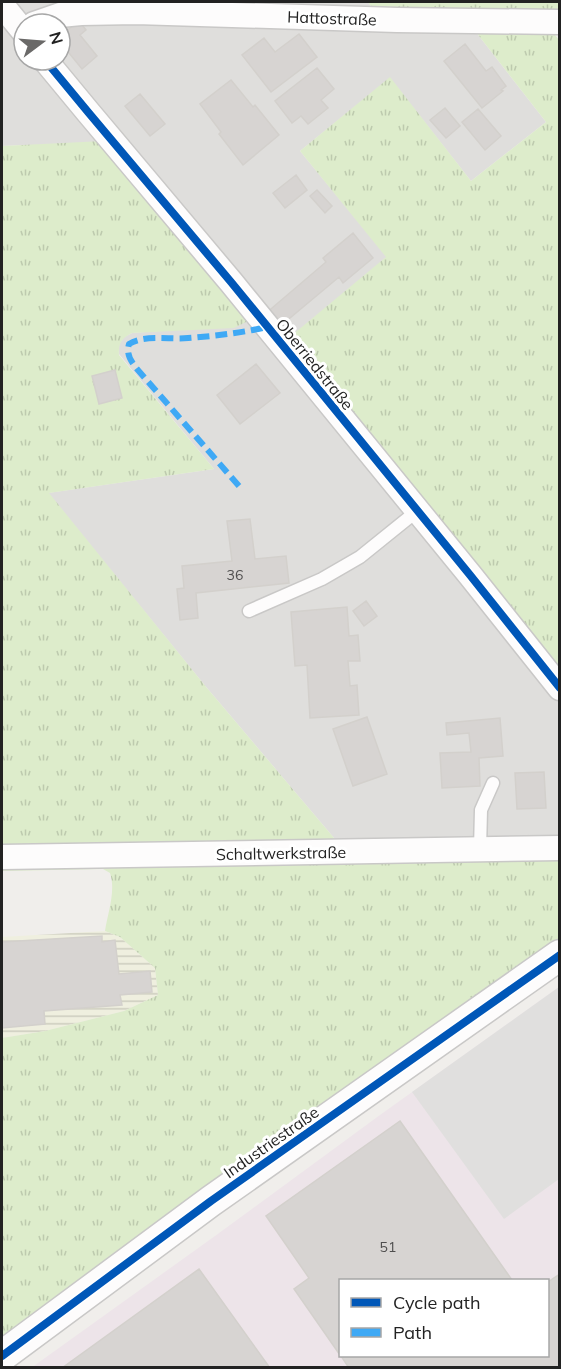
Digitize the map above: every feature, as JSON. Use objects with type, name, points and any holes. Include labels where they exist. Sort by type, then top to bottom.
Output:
[{"type":"street","name":"Hattostraße","points":[[72,14],[136,12],[397,20],[560,22]]},
{"type":"street","name":"Oberriedstraße","points":[[55,72],[238,291],[470,574],[560,688]]},
{"type":"street","name":"Schaltwerkstraße","points":[[2,857],[560,848]]},
{"type":"street","name":"Industriestraße","points":[[2,1356],[211,1202],[560,956]]},
{"type":"lane","points":[[249,611],[322,579],[360,557],[417,510]]},
{"type":"lane","points":[[480,849],[481,810],[493,783]]},
{"type":"shaded area","points":[[2,2],[368,2],[374,11],[472,27],[546,122],[471,181],[390,78],[300,151],[387,257],[559,675],[559,856],[351,858],[207,688],[48,493],[214,469],[119,354],[118,346],[124,337],[132,333],[159,331],[23,145],[2,146]]},
{"type":"shaded area","points":[[559,987],[559,1367],[31,1368]]},
{"type":"shaded area","points":[[559,987],[559,1179],[504,1219],[412,1092]]},
{"type":"green space","points":[[368,2],[559,2],[559,15],[374,11]]},
{"type":"green space","points":[[472,27],[549,28],[560,41],[559,675],[285,341],[386,257],[300,151],[390,77],[471,181],[546,122]]},
{"type":"green space","points":[[103,141],[252,319],[234,328],[132,333],[123,339],[119,347],[119,355],[214,469],[49,493],[207,688],[351,858],[559,856],[559,940],[2,1337],[2,1038],[45,1031],[124,1011],[158,995],[155,968],[120,937],[105,931],[112,894],[110,873],[103,869],[2,871],[2,146]]},
{"type":"green space","points":[[105,931],[120,937],[155,968],[158,995],[124,1011],[45,1031],[2,1038],[2,937]]},
{"type":"building","points":[[79,21],[86,30],[80,35],[97,56],[82,69],[72,57],[72,27]]},
{"type":"building","points":[[299,34],[317,57],[271,92],[242,55],[264,38],[275,52]]},
{"type":"building","points":[[465,44],[486,71],[492,67],[506,86],[482,108],[444,61]]},
{"type":"building","points":[[317,68],[334,89],[321,100],[328,108],[308,124],[301,116],[292,123],[275,101]]},
{"type":"building","points":[[231,80],[279,135],[243,165],[200,104]]},
{"type":"building","points":[[140,94],[165,124],[150,136],[125,106]]},
{"type":"building","points":[[445,108],[460,126],[446,138],[430,120]]},
{"type":"building","points":[[478,109],[501,136],[485,150],[462,122]]},
{"type":"building","points":[[296,175],[307,190],[285,208],[273,193]]},
{"type":"building","points":[[317,190],[332,206],[325,213],[310,196]]},
{"type":"building","points":[[353,233],[373,258],[343,283],[339,277],[278,328],[265,314],[326,262],[323,258]]},
{"type":"building","points":[[256,364],[280,393],[240,424],[217,395]]},
{"type":"building","points":[[115,370],[122,398],[99,404],[92,376]]},
{"type":"building","points":[[250,519],[255,559],[286,556],[289,583],[196,593],[198,618],[180,620],[177,589],[184,588],[182,566],[232,561],[227,521]]},
{"type":"building","points":[[366,601],[377,616],[364,626],[353,611]]},
{"type":"building","points":[[347,607],[349,636],[358,635],[360,661],[348,661],[350,686],[357,685],[359,715],[310,718],[307,665],[295,666],[291,612]]},
{"type":"building","points":[[367,717],[387,774],[353,786],[333,729]]},
{"type":"building","points":[[500,718],[503,756],[479,758],[480,786],[442,788],[440,753],[471,752],[469,733],[447,735],[446,723]]},
{"type":"building","points":[[544,772],[546,808],[517,809],[515,773]]},
{"type":"building","points":[[102,936],[102,942],[115,940],[119,974],[150,971],[152,992],[120,995],[122,1005],[44,1011],[45,1024],[2,1028],[2,942]]},
{"type":"building","points":[[400,1121],[511,1279],[339,1279],[339,1354],[294,1289],[309,1278],[266,1216]]},
{"type":"building","points":[[199,1269],[270,1368],[62,1368]]},
{"type":"building","points":[[560,1274],[560,1368],[349,1368],[342,1357],[549,1357],[549,1281]]},
{"type":"marked path","points":[[239,486],[137,369],[130,358],[128,348],[129,344],[142,339],[208,336],[267,327]]},
{"type":"cycle path","points":[[55,72],[231,282],[560,688]]},
{"type":"cycle path","points":[[2,1356],[211,1201],[560,955]]}]
